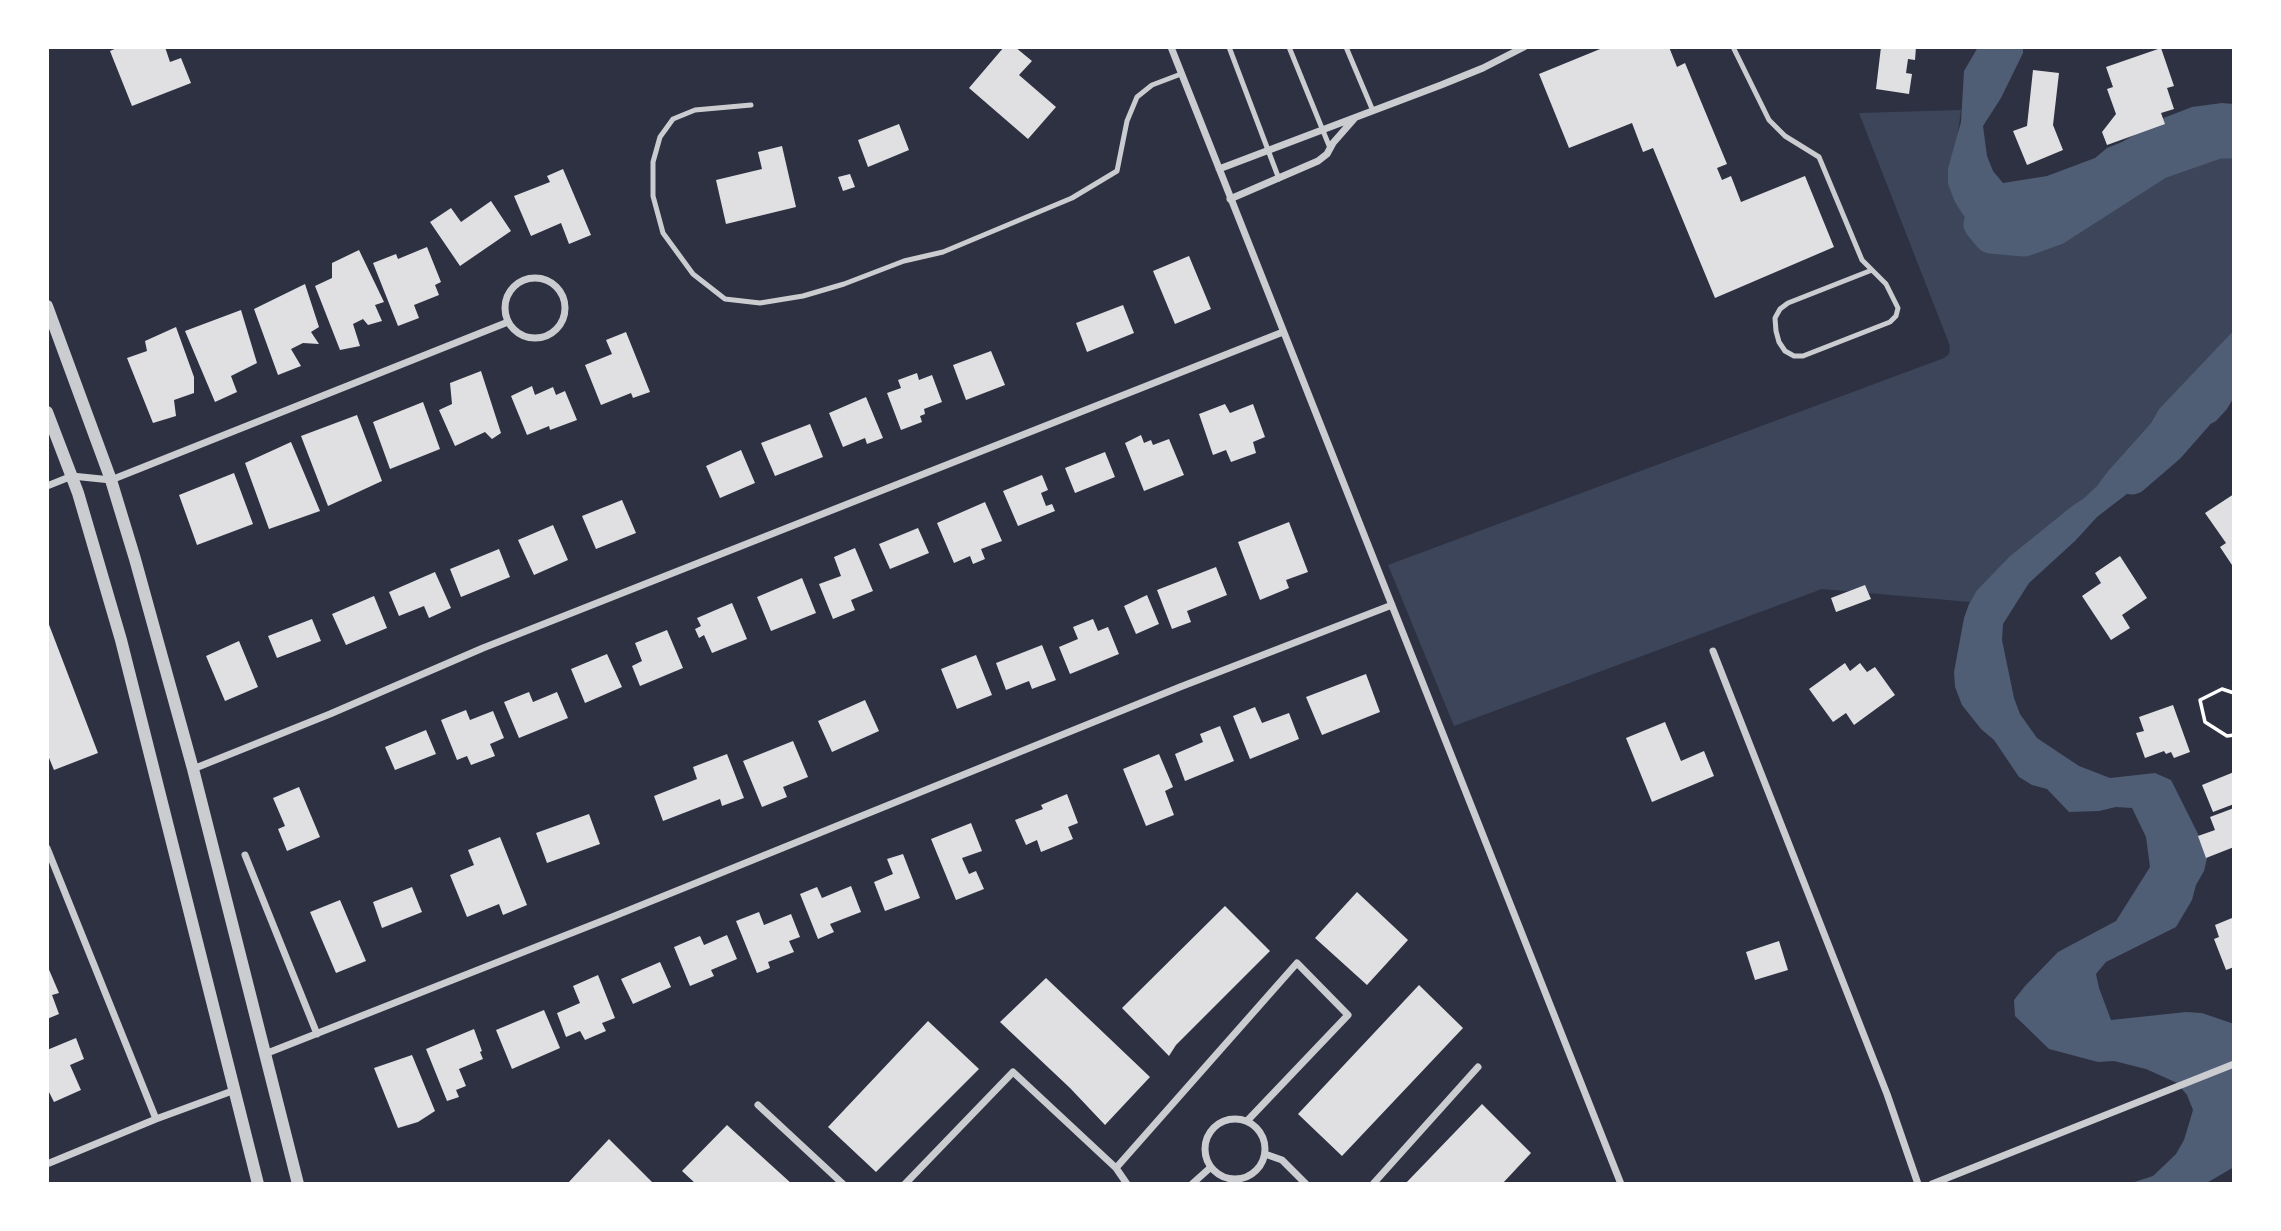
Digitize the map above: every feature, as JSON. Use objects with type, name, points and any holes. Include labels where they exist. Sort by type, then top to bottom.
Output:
[{"type":"street","points":[[1171,47],[1620,1184]]},
{"type":"street","points":[[1219,169],[1483,68],[1524,47]]},
{"type":"street","points":[[1230,199],[1318,161],[1327,154],[1357,116]]},
{"type":"street","points":[[542,279],[561,292],[565,316],[552,333],[541,338],[531,338],[521,335],[508,322],[505,305],[508,295],[522,281],[542,279]]},
{"type":"street","points":[[47,306],[111,480],[193,769],[298,1184]]},
{"type":"street","points":[[47,486],[72,476],[111,480],[508,322]]},
{"type":"street","points":[[193,769],[330,714],[482,648],[1283,332]]},
{"type":"street","points":[[47,412],[72,476],[121,640],[258,1184]]},
{"type":"street","points":[[265,1054],[1180,687],[1392,605]]},
{"type":"street","points":[[1713,652],[1887,1094],[1918,1184]]},
{"type":"street","points":[[47,849],[156,1119]]},
{"type":"street","points":[[244,855],[317,1034]]},
{"type":"street","points":[[1116,1168],[1297,962],[1348,1015],[1247,1121]]},
{"type":"street","points":[[1932,1184],[2234,1064]]},
{"type":"street","points":[[1373,1184],[1478,1067]]},
{"type":"street","points":[[905,1184],[1013,1072],[1116,1168],[1127,1184]]},
{"type":"street","points":[[47,1164],[235,1090]]},
{"type":"street","points":[[758,1105],[843,1184]]},
{"type":"street","points":[[1228,1119],[1247,1121],[1261,1134],[1265,1154],[1255,1171],[1247,1176],[1228,1178],[1211,1167],[1205,1148],[1212,1130],[1228,1119]]},
{"type":"street","points":[[1265,1154],[1282,1160],[1306,1184]]},
{"type":"street","points":[[1192,1184],[1211,1167]]},
{"type":"lane","points":[[1229,47],[1279,178]]},
{"type":"lane","points":[[1289,47],[1330,148]]},
{"type":"lane","points":[[1346,47],[1373,111]]},
{"type":"lane","points":[[1733,47],[1769,120],[1785,136],[1819,158],[1862,260],[1872,270],[1886,284],[1898,307],[1896,316],[1890,322],[1802,356],[1794,356],[1785,351],[1776,331],[1775,318],[1780,309],[1788,303],[1872,270]]},
{"type":"lane","points":[[751,105],[695,110],[673,119],[660,137],[653,162],[653,196],[663,233],[693,274],[725,299],[760,303],[803,296],[904,261],[943,252],[1072,198],[1116,172],[1128,121],[1137,97],[1152,85],[1181,74]]},
{"type":"path","points":[[2234,693],[2222,689],[2200,700],[2206,722],[2227,736],[2234,735]]},
{"type":"shaded area","points":[[1978,47],[2023,47],[2023,53],[2001,98],[1983,126],[1987,156],[1993,171],[2003,183],[2047,176],[2095,158],[2107,148],[2161,119],[2192,107],[2234,104],[2234,142],[2127,179],[2089,204],[2058,217],[2033,234],[2017,240],[1986,234],[1971,227],[1955,202],[1948,184],[1948,168],[1961,122],[1964,71]]},
{"type":"shaded area","points":[[1961,110],[1957,139],[1948,168],[1971,227],[2001,239],[2033,234],[2058,217],[2102,197],[2127,179],[2234,142],[2234,330],[2159,409],[2151,423],[2098,486],[2010,556],[1977,590],[1970,602],[1822,589],[1454,726],[1388,565],[1944,358],[1949,354],[1950,346],[1859,113]]},
{"type":"shaded area","points":[[2234,330],[2234,397],[2227,409],[2216,421],[2172,441],[2156,468],[2145,480],[2097,517],[2029,583],[2003,624],[2002,640],[2014,698],[2020,714],[2037,738],[2079,766],[2110,778],[2155,773],[2171,780],[2208,854],[2192,900],[2176,927],[2106,962],[2096,974],[2111,1020],[2186,1012],[2202,1013],[2234,1024],[2234,1167],[2205,1184],[2128,1184],[2153,1176],[2176,1154],[2184,1140],[2193,1110],[2187,1095],[2177,1083],[2146,1069],[2114,1061],[2098,1062],[2049,1049],[2015,1016],[2014,1000],[2058,952],[2116,921],[2150,867],[2146,837],[2132,808],[2069,812],[2047,789],[2032,785],[2019,777],[1994,740],[1981,729],[1962,705],[1955,687],[1954,672],[1964,618],[1977,590],[2010,556],[2097,486],[2151,423],[2159,409]]},
{"type":"building","points":[[119,47],[165,47],[170,62],[181,58],[191,83],[132,106],[110,51]]},
{"type":"building","points":[[1004,47],[1015,47],[1032,61],[1019,75],[1056,107],[1028,139],[969,88]]},
{"type":"building","points":[[1605,47],[1669,47],[1677,67],[1685,63],[1727,164],[1717,168],[1722,180],[1731,176],[1741,202],[1805,176],[1834,247],[1715,298],[1653,148],[1643,152],[1632,123],[1569,148],[1539,74]]},
{"type":"building","points":[[1881,47],[1916,47],[1915,60],[1908,59],[1906,73],[1912,74],[1909,94],[1876,89]]},
{"type":"building","points":[[2161,48],[2174,86],[2167,88],[2174,109],[2161,113],[2165,124],[2107,145],[2102,132],[2116,114],[2107,89],[2113,87],[2106,67]]},
{"type":"building","points":[[2033,70],[2059,73],[2053,125],[2063,150],[2027,165],[2013,131],[2027,126]]},
{"type":"building","points":[[899,124],[909,150],[868,167],[858,140]]},
{"type":"building","points":[[782,146],[796,207],[726,224],[716,180],[762,169],[758,152]]},
{"type":"building","points":[[563,169],[591,235],[569,244],[561,223],[531,236],[514,196],[550,182],[547,176]]},
{"type":"building","points":[[850,174],[855,187],[843,191],[838,177]]},
{"type":"building","points":[[491,201],[511,231],[460,266],[430,222],[451,208],[461,222]]},
{"type":"building","points":[[427,247],[441,282],[435,285],[439,295],[414,305],[419,318],[398,326],[373,263],[396,254],[398,259]]},
{"type":"building","points":[[359,250],[384,302],[375,305],[382,321],[368,325],[363,319],[353,324],[360,346],[340,350],[315,286],[332,278],[332,263]]},
{"type":"building","points":[[1189,256],[1211,309],[1175,324],[1153,271]]},
{"type":"building","points":[[305,284],[319,327],[311,332],[319,344],[303,343],[291,349],[301,366],[278,375],[254,309]]},
{"type":"building","points":[[1123,305],[1134,333],[1087,352],[1076,323]]},
{"type":"building","points":[[241,310],[257,363],[231,376],[237,392],[215,402],[185,331]]},
{"type":"building","points":[[176,327],[194,377],[194,393],[174,400],[176,416],[153,423],[127,358],[147,351],[145,341]]},
{"type":"building","points":[[626,332],[650,392],[633,398],[631,393],[601,405],[585,365],[612,354],[606,340]]},
{"type":"building","points":[[991,351],[1005,385],[966,400],[953,365]]},
{"type":"building","points":[[481,371],[501,433],[492,439],[485,432],[455,446],[439,410],[452,404],[450,383]]},
{"type":"building","points":[[917,373],[919,380],[932,375],[942,402],[924,409],[925,414],[920,416],[922,422],[901,430],[887,393],[901,388],[898,380]]},
{"type":"building","points":[[532,386],[535,395],[553,387],[556,395],[565,391],[577,420],[550,430],[549,426],[527,435],[511,396]]},
{"type":"building","points":[[866,397],[883,438],[867,444],[865,438],[843,447],[829,413]]},
{"type":"building","points":[[423,402],[440,449],[390,469],[373,422]]},
{"type":"building","points":[[1225,404],[1230,413],[1253,404],[1265,437],[1253,442],[1256,453],[1231,462],[1226,450],[1213,455],[1199,414]]},
{"type":"building","points":[[357,415],[382,481],[328,506],[301,436]]},
{"type":"building","points":[[810,424],[823,457],[775,476],[761,443]]},
{"type":"building","points":[[1141,435],[1144,443],[1151,440],[1153,445],[1169,439],[1184,475],[1144,491],[1125,443]]},
{"type":"building","points":[[291,442],[320,511],[269,529],[245,463]]},
{"type":"building","points":[[741,450],[755,483],[720,498],[706,466]]},
{"type":"building","points":[[1105,452],[1115,477],[1075,493],[1065,468]]},
{"type":"building","points":[[234,473],[253,524],[197,545],[179,495]]},
{"type":"building","points":[[1042,475],[1048,490],[1041,493],[1046,506],[1052,504],[1055,511],[1018,526],[1003,491]]},
{"type":"building","points":[[2234,494],[2234,568],[2220,547],[2226,543],[2205,513]]},
{"type":"building","points":[[622,500],[636,533],[596,549],[582,516]]},
{"type":"building","points":[[985,502],[1002,541],[981,549],[985,559],[973,564],[970,556],[954,563],[937,523]]},
{"type":"building","points":[[1289,522],[1308,572],[1286,580],[1289,588],[1260,600],[1238,542]]},
{"type":"building","points":[[553,525],[568,560],[534,575],[518,540]]},
{"type":"building","points":[[918,528],[929,553],[890,569],[879,544]]},
{"type":"building","points":[[855,548],[873,591],[851,600],[855,610],[833,619],[819,584],[841,576],[834,557]]},
{"type":"building","points":[[499,549],[510,577],[461,597],[450,569]]},
{"type":"building","points":[[2120,556],[2147,598],[2122,615],[2130,628],[2111,640],[2082,596],[2101,583],[2095,573]]},
{"type":"building","points":[[1216,567],[1227,595],[1187,611],[1191,622],[1172,629],[1157,590]]},
{"type":"building","points":[[435,572],[451,608],[429,618],[424,606],[399,616],[389,592]]},
{"type":"building","points":[[802,578],[816,613],[771,631],[757,597]]},
{"type":"building","points":[[1865,585],[1871,599],[1836,612],[1831,598]]},
{"type":"building","points":[[1147,595],[1159,624],[1136,634],[1124,606]]},
{"type":"building","points":[[374,596],[387,628],[346,645],[332,614]]},
{"type":"building","points":[[732,603],[747,639],[712,653],[704,635],[699,638],[695,629],[701,626],[697,618]]},
{"type":"building","points":[[312,619],[321,641],[277,658],[268,636]]},
{"type":"building","points":[[1093,619],[1098,631],[1108,627],[1119,654],[1070,674],[1059,647],[1078,639],[1073,627]]},
{"type":"building","points":[[48,622],[98,753],[54,770],[47,753]]},
{"type":"building","points":[[667,630],[683,668],[640,686],[632,666],[642,661],[635,643]]},
{"type":"building","points":[[239,641],[258,687],[225,701],[206,656]]},
{"type":"building","points":[[1042,645],[1056,680],[1032,689],[1029,681],[1006,690],[996,663]]},
{"type":"building","points":[[607,654],[622,687],[585,703],[571,669]]},
{"type":"building","points":[[976,655],[992,695],[957,709],[941,669]]},
{"type":"building","points":[[1845,663],[1850,671],[1860,663],[1867,672],[1875,667],[1895,695],[1854,725],[1846,713],[1833,722],[1809,689]]},
{"type":"building","points":[[1366,674],[1380,712],[1322,735],[1306,697]]},
{"type":"building","points":[[529,692],[533,702],[557,692],[568,718],[519,738],[504,702]]},
{"type":"building","points":[[865,700],[879,731],[832,752],[818,721]]},
{"type":"building","points":[[2173,705],[2190,752],[2174,758],[2171,752],[2166,754],[2164,751],[2145,758],[2136,733],[2144,731],[2139,717]]},
{"type":"building","points":[[1255,707],[1262,723],[1289,713],[1299,739],[1250,759],[1233,716]]},
{"type":"building","points":[[466,710],[470,720],[493,711],[504,738],[490,744],[495,756],[471,765],[467,756],[457,760],[441,720]]},
{"type":"building","points":[[1665,722],[1681,761],[1704,751],[1714,776],[1652,802],[1626,738]]},
{"type":"building","points":[[1220,726],[1234,761],[1185,781],[1175,754],[1203,742],[1200,734]]},
{"type":"building","points":[[426,730],[436,754],[395,770],[385,747]]},
{"type":"building","points":[[793,741],[808,777],[783,787],[787,797],[762,807],[743,761]]},
{"type":"building","points":[[727,754],[744,798],[722,806],[720,799],[663,821],[654,796],[697,779],[693,767]]},
{"type":"building","points":[[1159,754],[1173,787],[1165,791],[1174,815],[1146,826],[1123,769]]},
{"type":"building","points":[[2234,772],[2234,804],[2213,812],[2202,785]]},
{"type":"building","points":[[299,787],[320,837],[287,851],[278,829],[285,826],[273,798]]},
{"type":"building","points":[[1067,794],[1078,823],[1068,827],[1073,839],[1041,852],[1037,840],[1026,845],[1015,820],[1043,809],[1041,805]]},
{"type":"building","points":[[2234,808],[2234,847],[2206,858],[2198,836],[2215,830],[2210,817]]},
{"type":"building","points":[[589,814],[600,844],[547,863],[536,833]]},
{"type":"building","points":[[971,823],[982,851],[962,858],[969,874],[976,871],[984,889],[956,900],[931,839]]},
{"type":"building","points":[[500,837],[527,905],[503,915],[499,904],[467,917],[450,875],[474,865],[468,850]]},
{"type":"building","points":[[903,854],[920,898],[885,911],[874,882],[893,874],[887,859]]},
{"type":"building","points":[[851,886],[861,912],[830,924],[834,932],[818,939],[800,894],[817,887],[822,898]]},
{"type":"building","points":[[412,887],[422,912],[382,928],[373,902]]},
{"type":"building","points":[[1357,892],[1408,940],[1367,985],[1315,938]]},
{"type":"building","points":[[340,900],[366,961],[336,973],[310,912]]},
{"type":"building","points":[[1225,906],[1270,951],[1176,1045],[1169,1056],[1122,1008]]},
{"type":"building","points":[[759,912],[764,925],[791,914],[800,937],[789,941],[794,952],[768,962],[770,968],[757,973],[736,921]]},
{"type":"building","points":[[2232,918],[2234,967],[2226,970],[2214,939],[2219,937],[2215,925]]},
{"type":"building","points":[[727,935],[737,959],[711,970],[714,976],[690,986],[674,947],[700,936],[704,945]]},
{"type":"building","points":[[1779,941],[1788,970],[1755,980],[1746,952]]},
{"type":"building","points":[[660,962],[671,987],[633,1004],[621,979]]},
{"type":"building","points":[[47,965],[59,993],[52,995],[59,1014],[47,1019]]},
{"type":"building","points":[[598,975],[615,1018],[602,1023],[606,1031],[585,1040],[580,1031],[566,1037],[557,1013],[580,1003],[573,986]]},
{"type":"building","points":[[1046,978],[1150,1077],[1105,1125],[1000,1022]]},
{"type":"building","points":[[1419,985],[1463,1028],[1342,1156],[1298,1114]]},
{"type":"building","points":[[544,1010],[560,1048],[512,1069],[496,1030]]},
{"type":"building","points":[[928,1021],[979,1069],[876,1172],[828,1127]]},
{"type":"building","points":[[474,1029],[483,1059],[459,1069],[466,1086],[456,1090],[459,1097],[447,1101],[426,1049]]},
{"type":"building","points":[[76,1038],[84,1059],[70,1065],[81,1090],[54,1102],[47,1088],[47,1050]]},
{"type":"building","points":[[412,1055],[435,1111],[418,1122],[398,1128],[374,1068]]},
{"type":"building","points":[[1482,1104],[1531,1153],[1502,1184],[1405,1184]]},
{"type":"building","points":[[727,1125],[792,1184],[696,1184],[682,1171]]},
{"type":"building","points":[[609,1139],[654,1184],[567,1184]]},
{"type":"waterway","points":[[1981,224],[1991,236],[2024,239],[2055,228],[2158,162],[2218,141],[2234,141]]},
{"type":"waterway","points":[[2132,477],[2168,446],[2234,371]]}]
